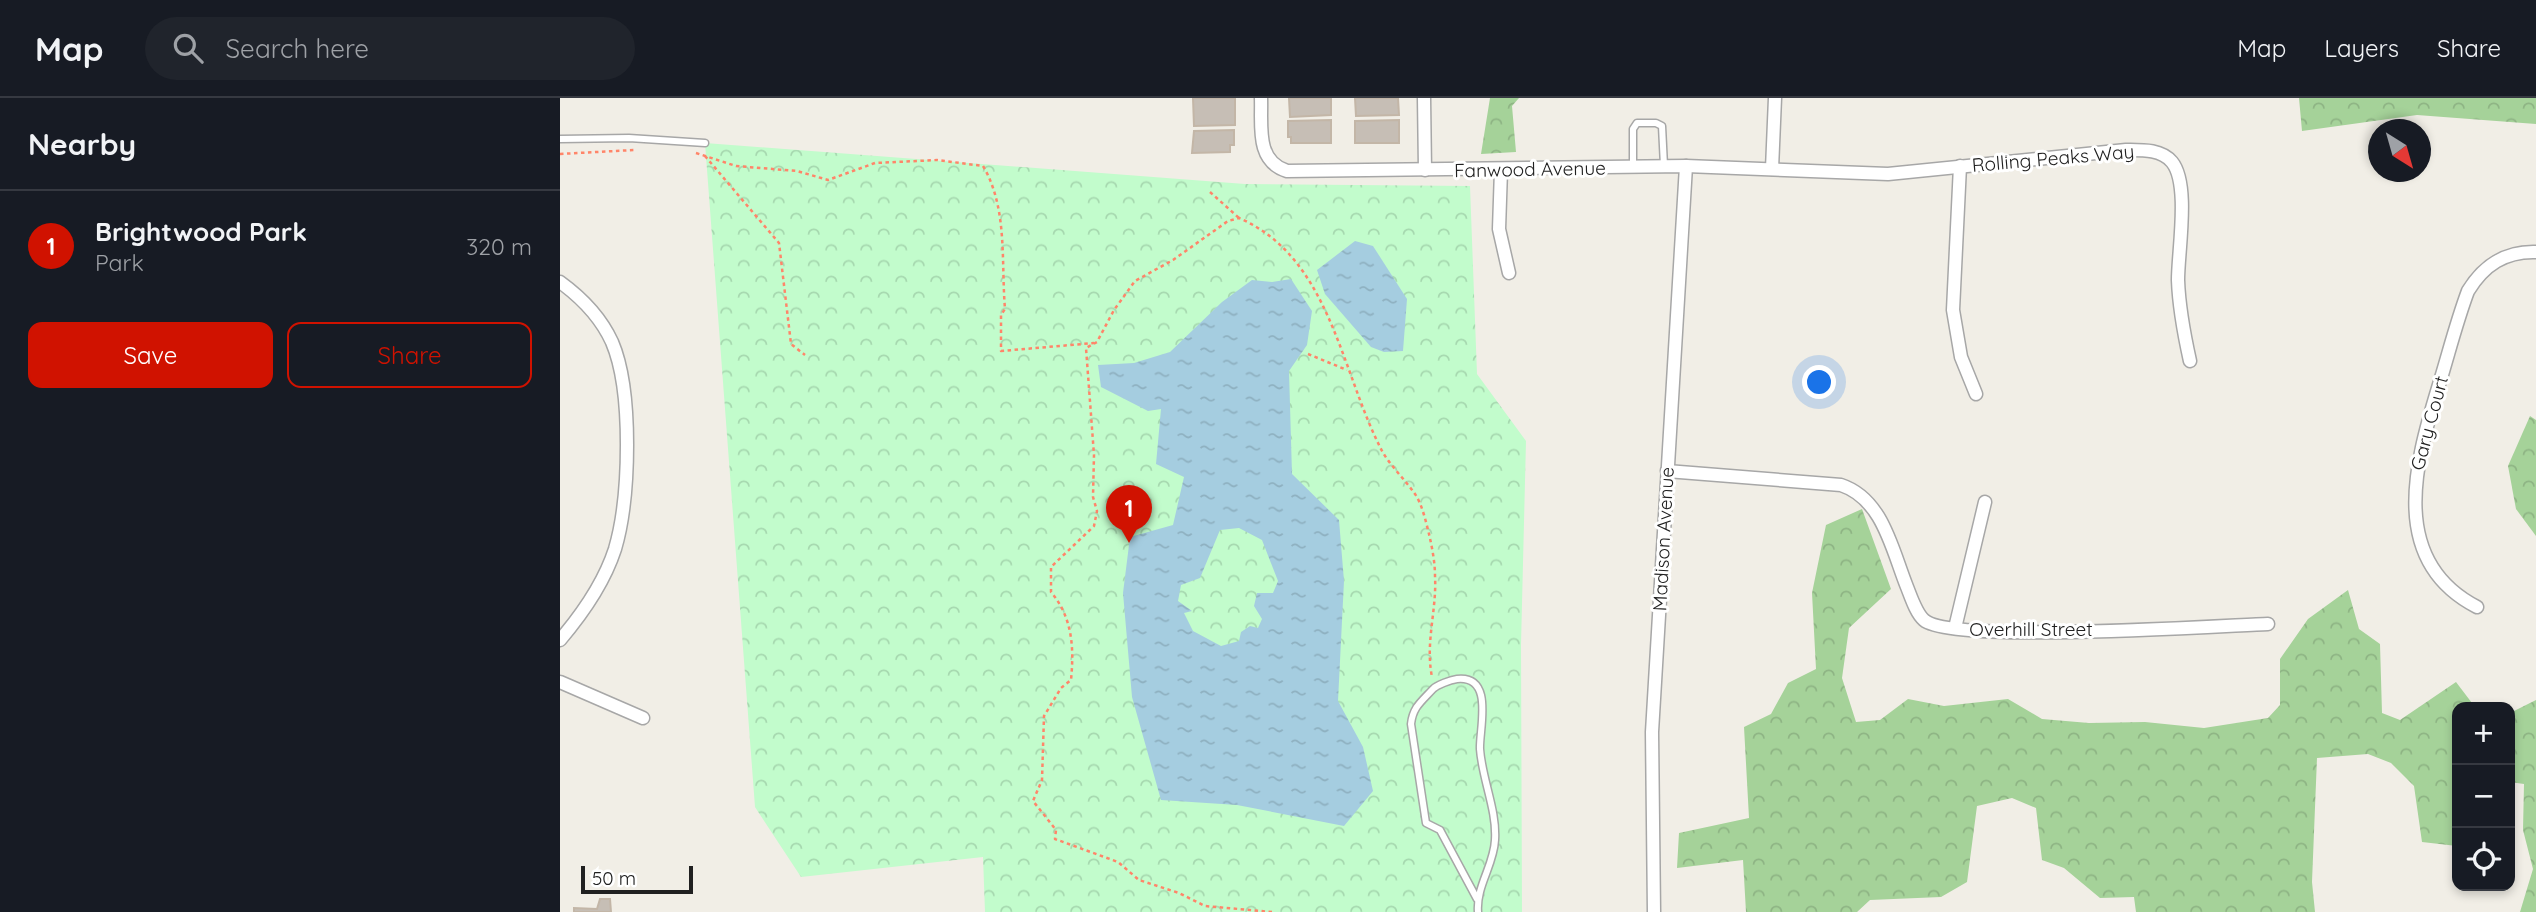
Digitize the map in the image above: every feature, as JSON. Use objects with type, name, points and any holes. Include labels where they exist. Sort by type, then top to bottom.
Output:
[{"type":"street","name":"Fanwood Avenue","points":[[1261,98],[1265,154],[1276,167],[1287,170],[1501,170],[1664,166],[1772,169]]},
{"type":"street","points":[[1424,98],[1425,170]]},
{"type":"street","points":[[1772,169],[1775,98]]},
{"type":"street","name":"Rolling Peaks Way","points":[[1772,169],[1888,174],[2126,149],[2161,153],[2172,162],[2181,187],[2178,281],[2181,323],[2190,361]]},
{"type":"street","name":"Madison Avenue","points":[[1654,912],[1652,732],[1686,166]]},
{"type":"street","points":[[1960,166],[1953,310],[1961,357],[1976,394]]},
{"type":"street","points":[[1501,170],[1499,229],[1509,273]]},
{"type":"street","name":"Gary Court","points":[[2477,607],[2460,598],[2435,570],[2417,525],[2414,493],[2421,445],[2462,308],[2477,276],[2502,256],[2520,251],[2536,252]]},
{"type":"street","points":[[560,282],[590,308],[612,344],[621,371],[626,443],[622,522],[614,550],[589,603],[560,640]]},
{"type":"street","name":"Overhill Street","points":[[1667,471],[1841,485],[1858,491],[1873,505],[1910,597],[1924,620],[1936,626],[1990,633],[2268,624]]},
{"type":"street","points":[[1955,628],[1985,502]]},
{"type":"street","points":[[560,682],[643,718]]},
{"type":"lane","points":[[1633,167],[1633,129],[1637,123],[1656,123],[1662,127],[1664,166]]},
{"type":"lane","points":[[560,139],[629,138],[705,143]]},
{"type":"lane","points":[[1477,899],[1440,830],[1426,823],[1410,724],[1413,709],[1435,687],[1457,679],[1476,686],[1483,704],[1480,749],[1495,840],[1477,899],[1478,912]]},
{"type":"path","points":[[560,154],[635,149]]},
{"type":"path","points":[[691,150],[749,168],[785,170],[828,180],[875,163],[937,160],[983,166],[990,179],[1002,237],[1005,309],[1001,315],[1001,351],[1097,342]]},
{"type":"path","points":[[705,156],[779,243],[791,344],[805,355]]},
{"type":"path","points":[[1210,192],[1239,218],[1261,229],[1298,261],[1334,328],[1347,370],[1381,449],[1417,496],[1429,534],[1436,577],[1428,657],[1435,687]]},
{"type":"path","points":[[1239,218],[1228,221],[1173,260],[1135,281],[1114,310],[1097,342],[1086,348],[1094,455],[1093,497],[1097,511],[1094,526],[1051,567],[1051,592],[1059,601],[1069,625],[1073,657],[1071,680],[1061,688],[1044,716],[1042,780],[1033,801],[1056,830],[1055,839],[1118,862],[1139,880],[1179,893],[1205,906],[1272,912]]},
{"type":"path","points":[[1308,354],[1347,370]]},
{"type":"green space","points":[[1490,98],[1519,98],[1512,106],[1516,152],[1481,154]]},
{"type":"green space","points":[[2299,98],[2536,98],[2536,124],[2417,115],[2368,119],[2368,122],[2302,131]]},
{"type":"green space","points":[[705,143],[1245,184],[1470,186],[1477,374],[1526,441],[1521,645],[1522,912],[985,912],[983,857],[801,877],[755,807]]},
{"type":"green space","points":[[2530,416],[2536,420],[2536,536],[2516,509],[2508,466]]},
{"type":"green space","points":[[1862,509],[1891,589],[1849,628],[1842,678],[1856,722],[1880,720],[1908,699],[1944,706],[2008,699],[2042,719],[2089,723],[2145,722],[2204,728],[2268,718],[2280,705],[2280,659],[2308,619],[2348,590],[2359,629],[2380,644],[2382,713],[2400,720],[2456,682],[2471,702],[2452,702],[2452,845],[2422,842],[2414,786],[2391,763],[2368,754],[2317,758],[2312,882],[2315,912],[2136,912],[2134,897],[2100,898],[2064,868],[2042,860],[2036,808],[2012,798],[1977,806],[1967,882],[1941,897],[1870,900],[1857,912],[1746,912],[1743,860],[1677,868],[1679,833],[1749,818],[1744,727],[1771,714],[1788,683],[1816,669],[1812,593],[1826,525]]},
{"type":"green space","points":[[2536,700],[2536,912],[2520,912],[2533,869],[2523,830],[2524,784],[2515,783],[2515,710]]},
{"type":"water","points":[[1355,241],[1373,246],[1407,299],[1403,351],[1384,352],[1371,347],[1325,294],[1317,270]]},
{"type":"water","points":[[1291,279],[1312,311],[1307,345],[1289,371],[1292,474],[1339,520],[1344,581],[1338,701],[1363,747],[1373,791],[1344,826],[1237,805],[1161,800],[1132,697],[1123,593],[1130,537],[1173,525],[1184,477],[1156,464],[1161,409],[1148,411],[1101,387],[1098,365],[1134,363],[1170,352],[1222,302],[1252,280],[1272,282]],"holes":[[[1239,528],[1262,540],[1278,581],[1273,593],[1257,593],[1254,606],[1262,619],[1258,628],[1250,626],[1241,632],[1239,641],[1221,646],[1193,631],[1184,613],[1192,611],[1178,601],[1181,585],[1200,578],[1220,530]]]},
{"type":"building","points":[[1193,98],[1235,98],[1235,125],[1194,126]]},
{"type":"building","points":[[1289,98],[1331,98],[1331,115],[1290,117]]},
{"type":"building","points":[[1355,98],[1398,98],[1399,115],[1356,116]]},
{"type":"building","points":[[1331,120],[1331,143],[1291,143],[1291,137],[1288,137],[1288,121]]},
{"type":"building","points":[[1399,120],[1399,143],[1355,143],[1355,121]]},
{"type":"building","points":[[1234,130],[1234,145],[1230,145],[1230,152],[1192,153],[1194,131]]},
{"type":"building","points":[[600,899],[610,899],[611,912],[574,912],[574,908],[597,909]]},
{"type":"place","name":"Brightwood Park","points":[[1129,543]]}]
